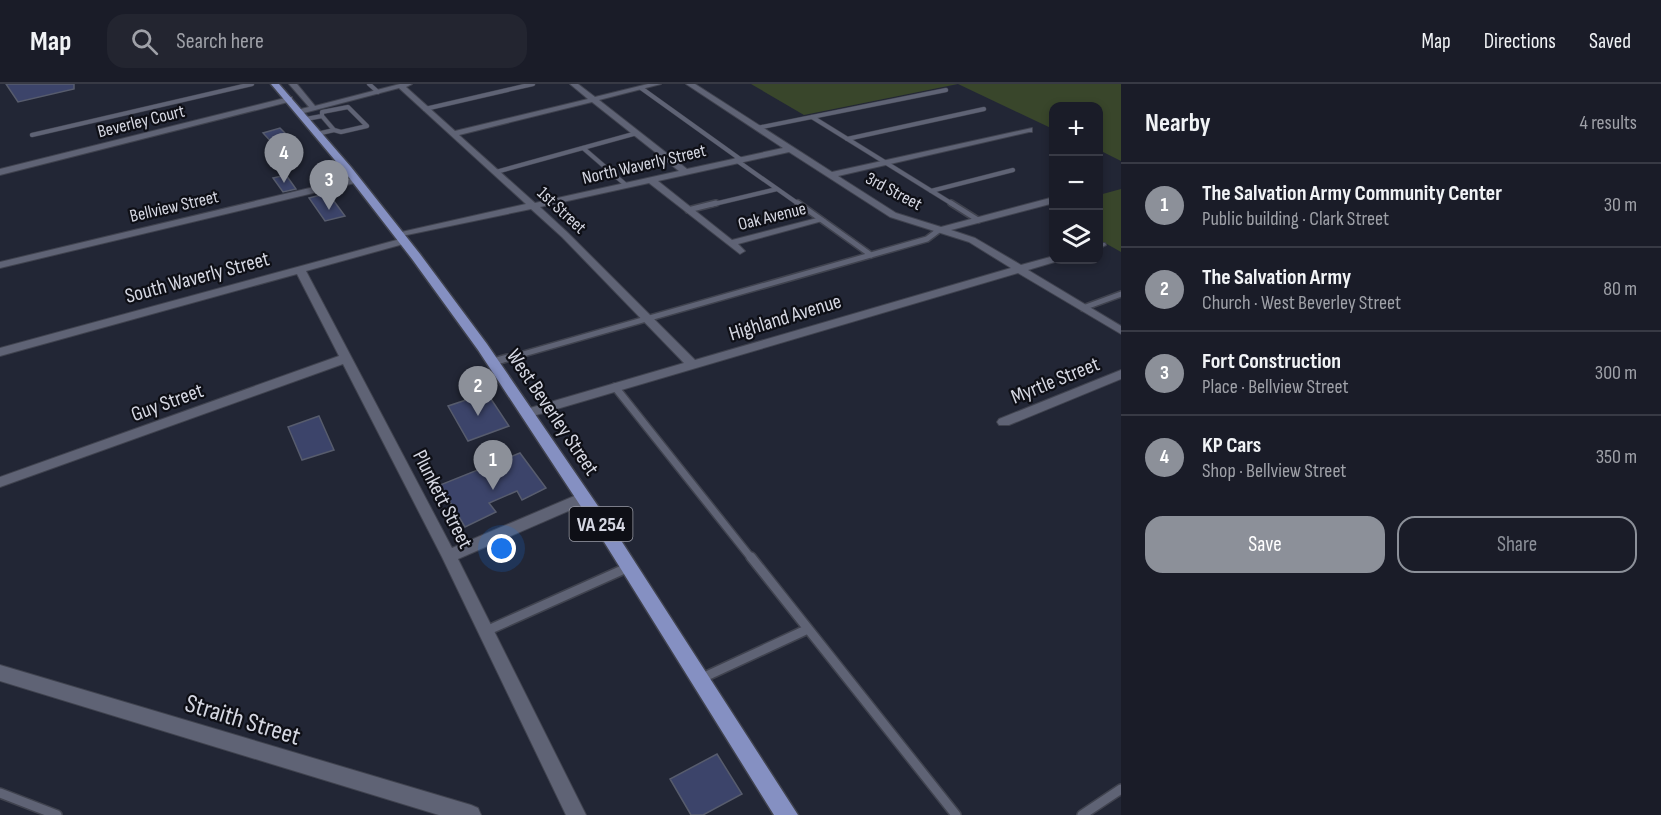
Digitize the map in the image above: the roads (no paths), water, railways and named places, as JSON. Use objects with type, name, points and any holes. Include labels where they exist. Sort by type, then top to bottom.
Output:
[{"type":"main road","name":"West Beverley Street","points":[[275,84],[402,238],[493,362],[629,567],[787,815]]},
{"type":"street","points":[[293,84],[314,109]]},
{"type":"street","points":[[574,84],[684,171]]},
{"type":"street","points":[[453,134],[657,84]]},
{"type":"street","name":"3rd Street","points":[[690,84],[893,215],[972,240],[1121,332]]},
{"type":"street","points":[[303,116],[314,109],[345,104],[405,85]]},
{"type":"street","name":"1st Street","points":[[405,85],[426,109],[533,206],[648,318],[693,366]]},
{"type":"street","name":"Beverley Court","points":[[0,172],[289,99]]},
{"type":"street","points":[[830,175],[1029,130]]},
{"type":"street","name":"North Waverly Street","points":[[402,238],[790,148]]},
{"type":"street","points":[[650,179],[740,251]]},
{"type":"street","name":"Bellview Street","points":[[0,265],[356,180]]},
{"type":"street","points":[[939,230],[1049,201]]},
{"type":"street","name":"Oak Avenue","points":[[731,243],[821,220]]},
{"type":"street","name":"South Waverly Street","points":[[0,352],[300,269],[402,238]]},
{"type":"street","name":"Highland Avenue","points":[[528,412],[693,366],[1049,260]]},
{"type":"street","name":"Plunkett Street","points":[[300,269],[449,556],[576,815]]},
{"type":"street","name":"Guy Street","points":[[0,482],[347,358]]},
{"type":"street","name":"Myrtle Street","points":[[1004,422],[1121,374]]},
{"type":"street","points":[[449,556],[584,498]]},
{"type":"street","name":"Straith Street","points":[[0,673],[471,815]]},
{"type":"lane","points":[[32,135],[252,84]]},
{"type":"lane","points":[[369,84],[378,92]]},
{"type":"lane","points":[[426,109],[533,84]]},
{"type":"lane","points":[[641,88],[777,189],[871,255]]},
{"type":"lane","points":[[757,128],[946,90]]},
{"type":"lane","points":[[345,104],[354,112],[367,126],[340,132],[323,117],[322,112],[345,104]]},
{"type":"lane","points":[[847,139],[984,109]]},
{"type":"lane","points":[[345,114],[354,112]]},
{"type":"lane","points":[[303,116],[330,117]]},
{"type":"lane","points":[[812,117],[978,220]]},
{"type":"lane","points":[[354,123],[362,121]]},
{"type":"lane","points":[[317,134],[335,128]]},
{"type":"lane","points":[[496,172],[637,133]]},
{"type":"lane","points":[[583,148],[626,185]]},
{"type":"lane","points":[[931,191],[1013,170]]},
{"type":"lane","points":[[688,210],[777,189]]},
{"type":"lane","points":[[493,362],[927,239],[939,230]]},
{"type":"lane","points":[[1083,308],[1121,294]]},
{"type":"lane","points":[[615,387],[956,815]]},
{"type":"lane","points":[[486,631],[629,567]]},
{"type":"lane","points":[[700,679],[807,629]]},
{"type":"lane","points":[[1082,815],[1121,789]]},
{"type":"lane","points":[[0,793],[33,810],[57,815]]},
{"type":"place","name":"KP Cars","points":[[284,183]]},
{"type":"place","name":"Fort Construction","points":[[329,210]]},
{"type":"place","name":"The Salvation Army","points":[[478,416]]},
{"type":"place","name":"The Salvation Army Community Center","points":[[493,490]]}]
